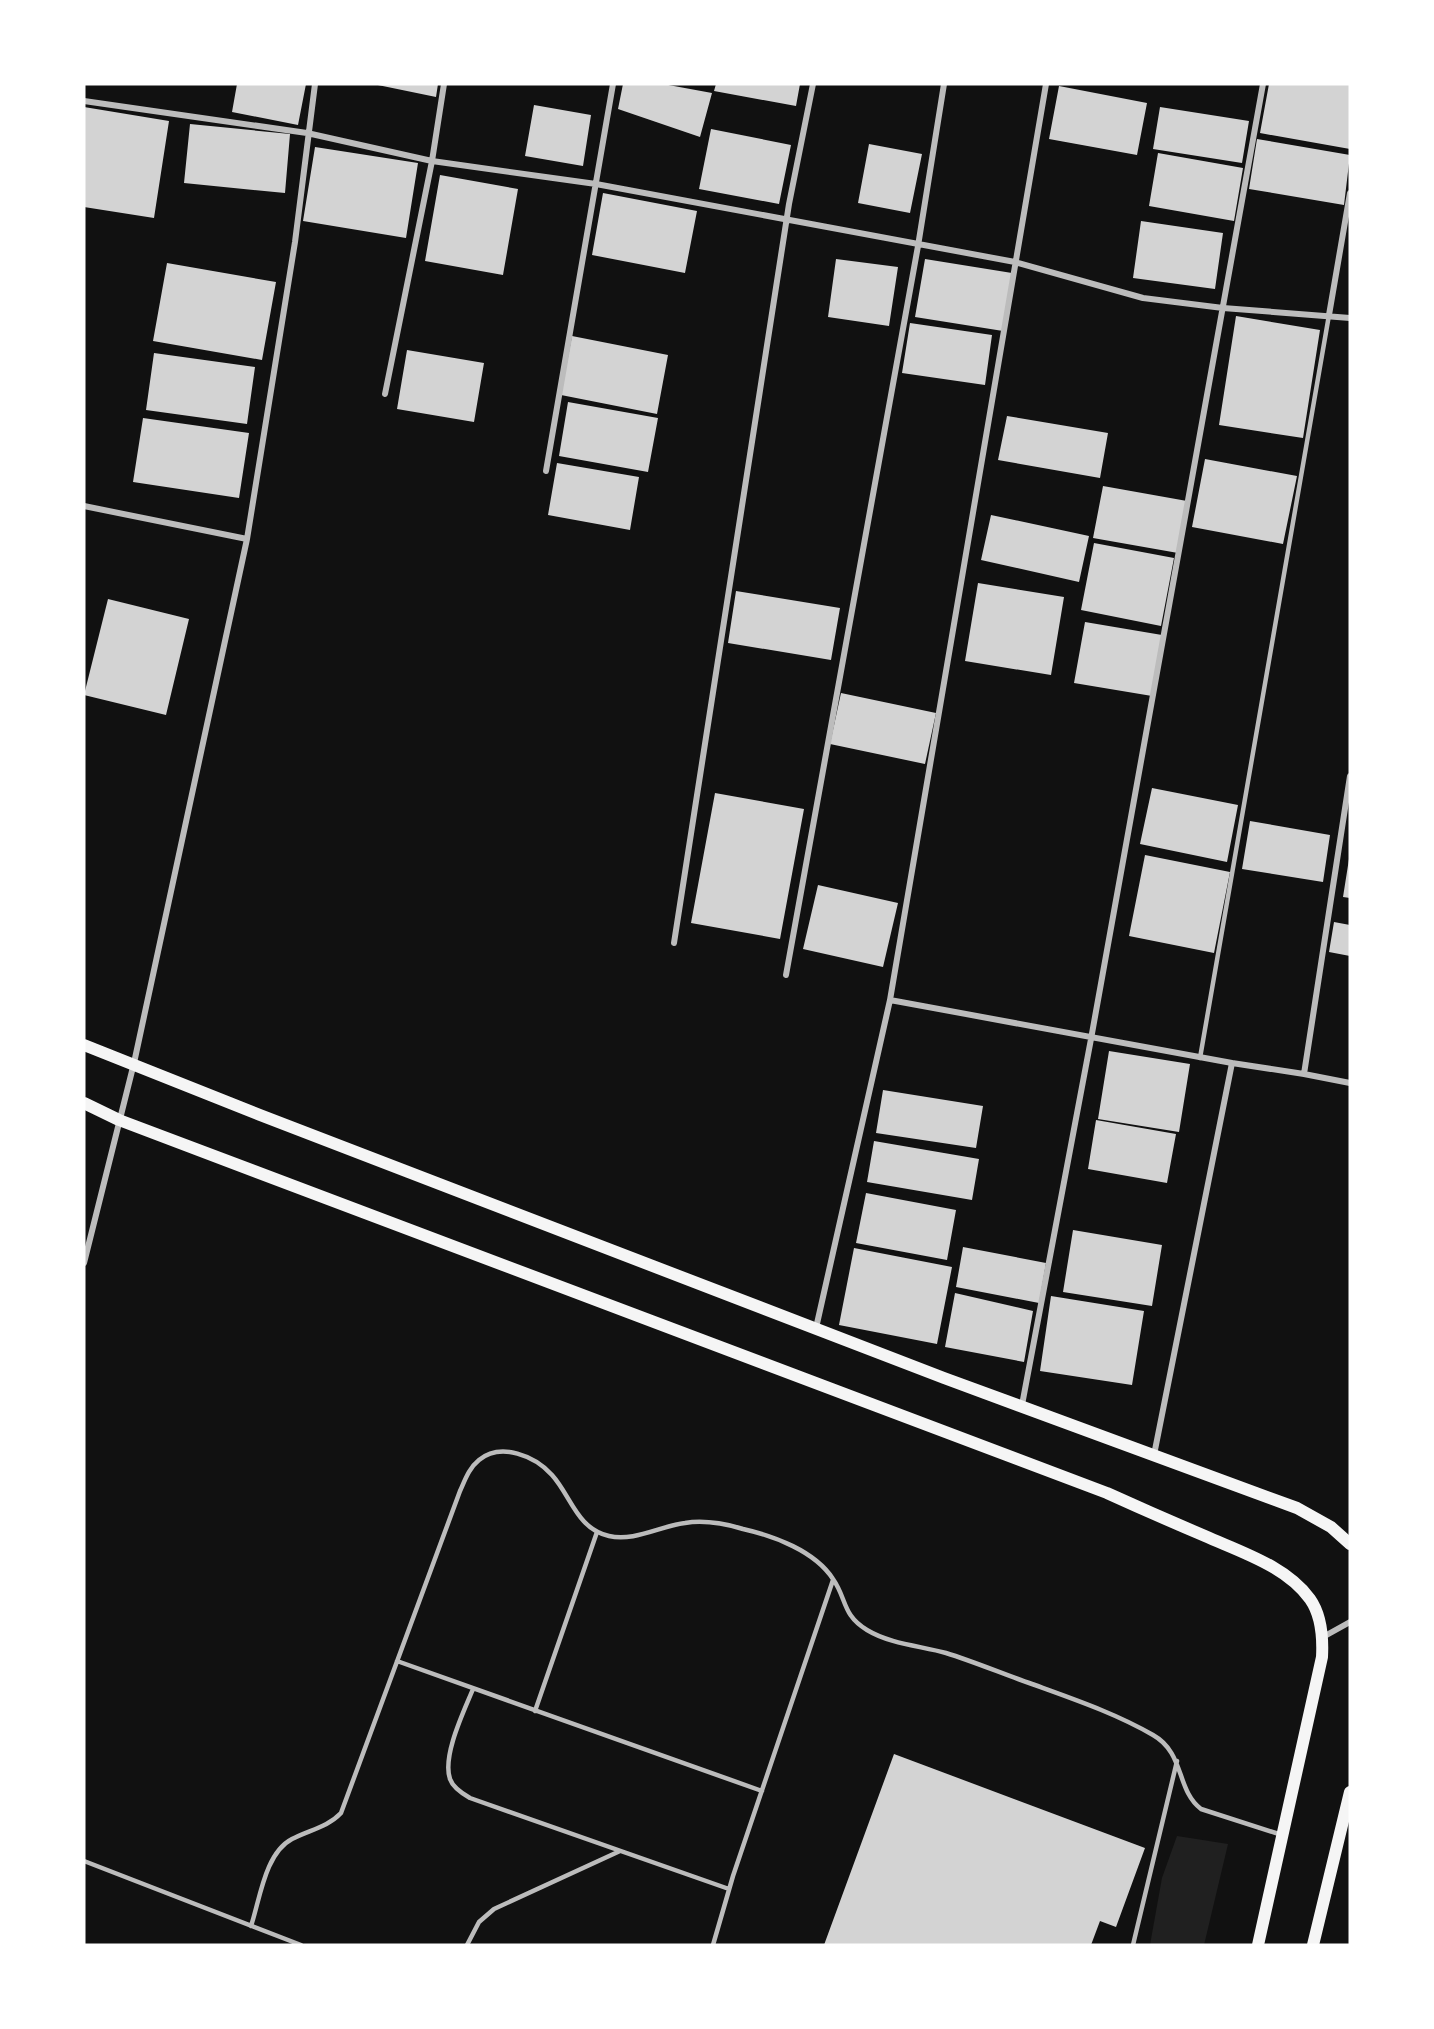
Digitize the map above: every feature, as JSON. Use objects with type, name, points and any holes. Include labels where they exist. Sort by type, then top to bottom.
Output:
[{"type":"main road","points":[[84,1045],[260,1115],[816,1328],[1297,1508],[1331,1527],[1350,1544]]},
{"type":"main road","points":[[84,1103],[119,1119],[1107,1493],[1274,1569],[1298,1585],[1312,1601],[1323,1637],[1322,1657],[1258,1945]]},
{"type":"main road","points":[[1313,1945],[1350,1792]]},
{"type":"street","points":[[84,1263],[134,1063],[247,539],[295,242],[315,84]]},
{"type":"street","points":[[385,394],[432,161],[444,84]]},
{"type":"street","points":[[546,471],[613,84]]},
{"type":"street","points":[[674,943],[786,221],[813,84]]},
{"type":"street","points":[[786,975],[918,246],[944,84]]},
{"type":"street","points":[[816,1328],[890,1000],[1046,84]]},
{"type":"street","points":[[1022,1405],[1091,1039],[1263,84]]},
{"type":"street","points":[[84,101],[307,133],[432,161],[596,184],[918,246],[1015,262],[1143,298],[1223,308],[1350,318]]},
{"type":"street","points":[[1329,315],[1350,193]]},
{"type":"street","points":[[84,506],[247,539]]},
{"type":"street","points":[[1304,1074],[1350,776]]},
{"type":"street","points":[[890,1000],[1091,1039],[1350,1083]]},
{"type":"street","points":[[1154,1456],[1232,1064]]},
{"type":"street","points":[[1323,1637],[1350,1622]]},
{"type":"lane","points":[[1200,1058],[1329,315]]},
{"type":"lane","points":[[251,1926],[277,1851],[292,1839],[325,1826],[341,1813],[460,1491],[472,1468],[488,1454],[508,1451],[538,1463],[553,1476],[577,1515],[597,1532],[621,1537],[684,1522],[705,1522],[744,1529],[795,1547],[815,1560],[834,1579],[844,1606],[854,1621],[869,1631],[946,1653],[1093,1706],[1165,1742],[1177,1761],[1188,1794],[1201,1809],[1282,1835]]},
{"type":"lane","points":[[535,1711],[597,1532]]},
{"type":"lane","points":[[713,1945],[729,1889],[834,1579]]},
{"type":"lane","points":[[397,1661],[762,1791]]},
{"type":"lane","points":[[472,1689],[454,1739],[450,1765],[450,1779],[458,1791],[470,1798],[729,1889]]},
{"type":"lane","points":[[1133,1945],[1177,1761]]},
{"type":"lane","points":[[467,1945],[479,1922],[494,1909],[620,1851]]},
{"type":"lane","points":[[84,1861],[301,1945]]},
{"type":"shaded area","points":[[1177,1836],[1228,1844],[1204,1945],[1150,1945],[1162,1878]]},
{"type":"building","points":[[237,84],[306,84],[298,125],[232,112]]},
{"type":"building","points":[[373,84],[438,84],[436,97]]},
{"type":"building","points":[[623,84],[663,84],[712,93],[700,137],[618,109]]},
{"type":"building","points":[[716,84],[800,84],[796,106],[714,91]]},
{"type":"building","points":[[1269,84],[1350,84],[1350,149],[1260,133]]},
{"type":"building","points":[[1059,86],[1147,103],[1137,155],[1049,139]]},
{"type":"building","points":[[534,105],[591,115],[583,166],[525,156]]},
{"type":"building","points":[[84,107],[169,121],[154,218],[84,207]]},
{"type":"building","points":[[1160,107],[1249,121],[1242,163],[1153,149]]},
{"type":"building","points":[[190,124],[290,134],[285,193],[184,183]]},
{"type":"building","points":[[711,129],[791,145],[779,204],[699,189]]},
{"type":"building","points":[[1257,139],[1350,155],[1344,205],[1249,189]]},
{"type":"building","points":[[869,144],[922,154],[910,213],[858,203]]},
{"type":"building","points":[[315,147],[418,163],[406,238],[303,221]]},
{"type":"building","points":[[1158,153],[1243,168],[1234,221],[1149,206]]},
{"type":"building","points":[[440,175],[518,189],[503,275],[425,261]]},
{"type":"building","points":[[603,193],[697,211],[685,273],[592,255]]},
{"type":"building","points":[[1141,221],[1223,233],[1215,289],[1133,278]]},
{"type":"building","points":[[836,259],[898,267],[889,326],[828,317]]},
{"type":"building","points":[[925,259],[1012,273],[1003,331],[915,317]]},
{"type":"building","points":[[167,263],[276,282],[262,360],[153,341]]},
{"type":"building","points":[[1236,316],[1320,330],[1303,438],[1219,425]]},
{"type":"building","points":[[910,323],[992,335],[985,385],[902,373]]},
{"type":"building","points":[[572,336],[668,355],[657,414],[561,395]]},
{"type":"building","points":[[407,350],[484,363],[474,422],[397,409]]},
{"type":"building","points":[[154,353],[255,367],[247,424],[146,410]]},
{"type":"building","points":[[568,402],[658,418],[648,472],[559,456]]},
{"type":"building","points":[[1007,416],[1108,433],[1100,478],[998,460]]},
{"type":"building","points":[[143,418],[249,433],[239,498],[133,482]]},
{"type":"building","points":[[1205,459],[1297,476],[1283,544],[1192,527]]},
{"type":"building","points":[[557,463],[639,477],[630,530],[548,515]]},
{"type":"building","points":[[1103,486],[1187,501],[1178,553],[1093,538]]},
{"type":"building","points":[[991,515],[1089,536],[1079,582],[981,560]]},
{"type":"building","points":[[1094,543],[1174,558],[1161,626],[1081,610]]},
{"type":"building","points":[[978,583],[1064,597],[1051,675],[965,661]]},
{"type":"building","points":[[736,591],[840,608],[831,660],[728,643]]},
{"type":"building","points":[[108,599],[189,619],[166,715],[84,695]]},
{"type":"building","points":[[1085,622],[1162,635],[1152,696],[1074,683]]},
{"type":"building","points":[[841,693],[936,713],[925,764],[830,744]]},
{"type":"building","points":[[1152,788],[1238,805],[1227,862],[1140,844]]},
{"type":"building","points":[[715,793],[804,809],[780,939],[691,923]]},
{"type":"building","points":[[1250,821],[1330,835],[1323,882],[1242,869]]},
{"type":"building","points":[[1145,855],[1230,872],[1214,953],[1129,936]]},
{"type":"building","points":[[1350,859],[1350,898],[1343,897]]},
{"type":"building","points":[[818,885],[898,903],[883,967],[803,949]]},
{"type":"building","points":[[1334,922],[1350,925],[1350,956],[1329,952]]},
{"type":"building","points":[[1109,1051],[1190,1064],[1179,1132],[1098,1119]]},
{"type":"building","points":[[883,1090],[983,1106],[976,1148],[876,1133]]},
{"type":"building","points":[[1096,1120],[1176,1134],[1167,1183],[1088,1169]]},
{"type":"building","points":[[874,1141],[979,1159],[972,1200],[867,1182]]},
{"type":"building","points":[[866,1193],[956,1210],[947,1260],[856,1243]]},
{"type":"building","points":[[1073,1230],[1162,1245],[1152,1306],[1063,1292]]},
{"type":"building","points":[[963,1247],[1046,1263],[1039,1303],[956,1287]]},
{"type":"building","points":[[854,1248],[952,1267],[937,1344],[839,1325]]},
{"type":"building","points":[[955,1293],[1033,1311],[1024,1362],[945,1347]]},
{"type":"building","points":[[1051,1296],[1144,1311],[1132,1385],[1040,1371]]},
{"type":"building","points":[[894,1754],[1145,1848],[1116,1927],[1100,1921],[1091,1945],[824,1945]]}]
